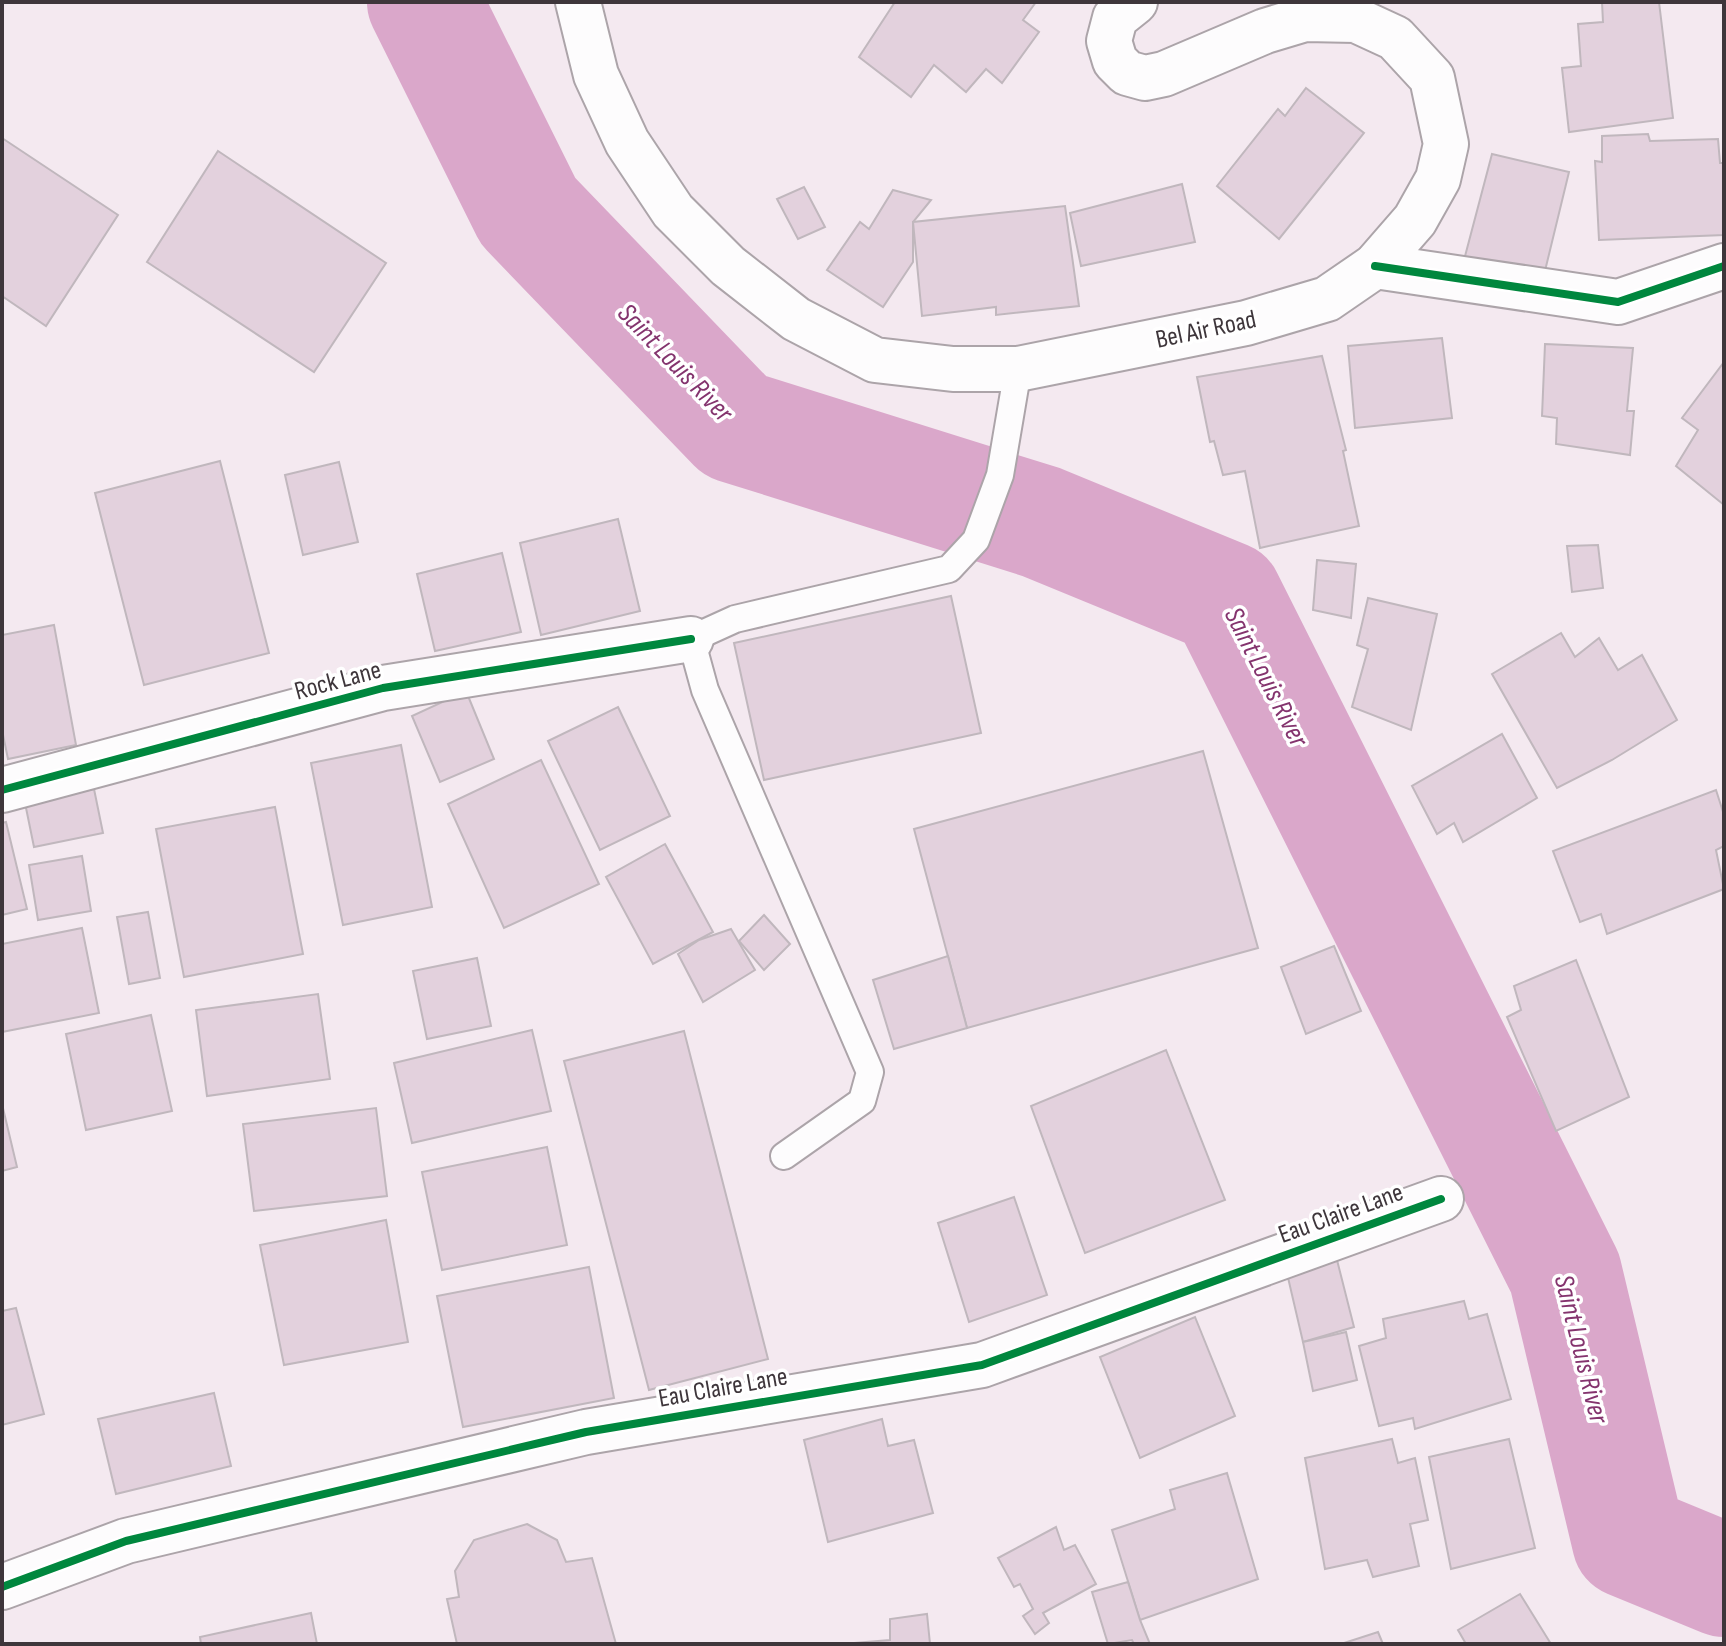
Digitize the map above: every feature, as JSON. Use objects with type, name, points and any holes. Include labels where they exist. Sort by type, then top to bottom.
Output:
[{"type":"street","name":"Bel Air Road","points":[[578,2],[596,75],[627,142],[673,211],[728,266],[796,319],[875,360],[953,369],[1018,369],[1246,323],[1327,299],[1375,266],[1415,220],[1438,179],[1446,144],[1432,78],[1395,38],[1356,20],[1305,19],[1227,44],[1164,74],[1145,78],[1127,73],[1115,61],[1109,41],[1115,18],[1135,2]]},
{"type":"street","points":[[1375,266],[1618,302],[1724,266]]},
{"type":"street","name":"Rock Lane","points":[[2,790],[383,688],[691,639]]},
{"type":"street","name":"Eau Claire Lane","points":[[2,1587],[126,1541],[586,1432],[982,1365],[1441,1199]]},
{"type":"lane","points":[[784,1156],[862,1101],[870,1072],[705,690],[691,639],[735,619],[949,569],[976,540],[1000,475],[1018,369]]},
{"type":"building","points":[[895,2],[1036,2],[1023,20],[1039,32],[1002,83],[986,69],[966,92],[934,65],[911,97],[859,57]]},
{"type":"building","points":[[1602,2],[1659,2],[1673,118],[1569,132],[1562,68],[1581,66],[1578,24],[1603,22]]},
{"type":"building","points":[[1306,88],[1364,133],[1279,239],[1217,186],[1278,109],[1285,116]]},
{"type":"building","points":[[1648,134],[1650,141],[1718,139],[1720,163],[1724,163],[1724,235],[1599,240],[1595,161],[1602,162],[1602,136]]},
{"type":"building","points":[[2,138],[118,215],[46,326],[2,296]]},
{"type":"building","points":[[218,151],[386,263],[314,372],[147,262]]},
{"type":"building","points":[[1492,154],[1569,172],[1543,279],[1464,260]]},
{"type":"building","points":[[1182,184],[1195,242],[1081,266],[1070,213]]},
{"type":"building","points":[[804,187],[825,227],[798,239],[777,199]]},
{"type":"building","points":[[893,190],[931,200],[913,222],[913,262],[883,307],[827,270],[860,222],[869,229]]},
{"type":"building","points":[[1065,206],[1079,306],[996,315],[996,307],[922,316],[913,222]]},
{"type":"building","points":[[1442,338],[1452,418],[1355,428],[1348,346]]},
{"type":"building","points":[[1545,344],[1633,348],[1627,411],[1634,411],[1630,455],[1556,444],[1557,418],[1542,416]]},
{"type":"building","points":[[1322,356],[1346,450],[1343,451],[1359,526],[1260,548],[1245,471],[1223,475],[1214,441],[1210,442],[1197,377]]},
{"type":"building","points":[[1724,362],[1724,505],[1676,466],[1698,430],[1682,418]]},
{"type":"building","points":[[220,461],[269,653],[144,685],[95,493]]},
{"type":"building","points":[[339,462],[358,542],[303,555],[285,475]]},
{"type":"building","points":[[618,519],[640,611],[541,635],[520,543]]},
{"type":"building","points":[[1598,545],[1603,588],[1572,592],[1567,546]]},
{"type":"building","points":[[502,553],[521,632],[435,651],[417,574]]},
{"type":"building","points":[[1317,560],[1356,564],[1351,618],[1313,610]]},
{"type":"building","points":[[951,596],[981,733],[764,780],[734,643]]},
{"type":"building","points":[[1368,598],[1437,614],[1411,730],[1352,707],[1368,649],[1357,645]]},
{"type":"building","points":[[54,625],[76,745],[8,759],[2,730],[2,635]]},
{"type":"building","points":[[1561,633],[1575,657],[1599,638],[1618,670],[1642,655],[1677,720],[1612,760],[1557,788],[1492,674]]},
{"type":"building","points":[[466,691],[494,759],[440,782],[412,716]]},
{"type":"building","points":[[618,707],[670,816],[600,850],[548,741]]},
{"type":"building","points":[[1502,734],[1537,798],[1463,842],[1454,823],[1437,834],[1412,786]]},
{"type":"building","points":[[401,745],[432,907],[343,925],[311,763]]},
{"type":"building","points":[[1203,751],[1258,948],[967,1028],[914,829]]},
{"type":"building","points":[[541,760],[599,884],[504,928],[448,804]]},
{"type":"building","points":[[94,789],[103,833],[34,847],[25,803]]},
{"type":"building","points":[[1716,790],[1724,815],[1724,846],[1716,850],[1724,889],[1607,934],[1601,914],[1580,922],[1553,851]]},
{"type":"building","points":[[275,807],[303,954],[184,977],[156,829]]},
{"type":"building","points":[[6,822],[27,909],[2,915],[2,823]]},
{"type":"building","points":[[665,844],[713,932],[653,964],[606,877]]},
{"type":"building","points":[[82,856],[91,911],[38,920],[29,865]]},
{"type":"building","points":[[148,912],[160,978],[129,984],[117,917]]},
{"type":"building","points":[[764,915],[790,944],[764,970],[739,941]]},
{"type":"building","points":[[82,928],[99,1013],[2,1032],[2,944]]},
{"type":"building","points":[[731,929],[755,970],[703,1002],[678,954],[699,940]]},
{"type":"building","points":[[1334,946],[1361,1011],[1306,1034],[1281,967]]},
{"type":"building","points":[[948,956],[967,1028],[894,1049],[873,980]]},
{"type":"building","points":[[477,958],[491,1026],[427,1039],[413,971]]},
{"type":"building","points":[[1576,960],[1629,1097],[1556,1131],[1507,1017],[1521,1010],[1514,986]]},
{"type":"building","points":[[318,994],[330,1079],[207,1096],[196,1010]]},
{"type":"building","points":[[151,1015],[172,1111],[86,1130],[66,1034]]},
{"type":"building","points":[[532,1030],[551,1111],[412,1143],[394,1063]]},
{"type":"building","points":[[684,1031],[768,1359],[649,1390],[564,1061]]},
{"type":"building","points":[[1166,1050],[1225,1200],[1085,1253],[1031,1106]]},
{"type":"building","points":[[2,1104],[17,1167],[2,1171]]},
{"type":"building","points":[[376,1108],[387,1196],[254,1211],[243,1124]]},
{"type":"building","points":[[547,1147],[567,1245],[442,1270],[422,1172]]},
{"type":"building","points":[[1014,1197],[1047,1295],[969,1322],[938,1223]]},
{"type":"building","points":[[386,1220],[408,1342],[284,1365],[260,1245]]},
{"type":"building","points":[[1337,1260],[1354,1327],[1303,1342],[1286,1269]]},
{"type":"building","points":[[589,1267],[614,1398],[463,1427],[437,1296]]},
{"type":"building","points":[[1464,1301],[1469,1319],[1487,1314],[1511,1399],[1415,1429],[1413,1418],[1379,1426],[1359,1346],[1386,1338],[1383,1319]]},
{"type":"building","points":[[16,1308],[44,1414],[2,1425],[2,1311]]},
{"type":"building","points":[[1195,1317],[1235,1416],[1140,1458],[1100,1357]]},
{"type":"building","points":[[1346,1332],[1357,1380],[1313,1391],[1303,1342]]},
{"type":"building","points":[[214,1393],[231,1466],[116,1494],[98,1419]]},
{"type":"building","points":[[882,1419],[888,1446],[914,1440],[933,1513],[828,1542],[804,1440]]},
{"type":"building","points":[[1392,1439],[1398,1463],[1415,1458],[1428,1520],[1410,1524],[1419,1566],[1373,1577],[1367,1560],[1325,1569],[1305,1458]]},
{"type":"building","points":[[1509,1439],[1535,1548],[1451,1569],[1429,1457]]},
{"type":"building","points":[[1227,1473],[1258,1579],[1140,1620],[1112,1530],[1175,1509],[1170,1490]]},
{"type":"building","points":[[527,1524],[557,1540],[566,1562],[592,1558],[616,1644],[457,1644],[447,1599],[459,1597],[455,1571],[474,1540]]},
{"type":"building","points":[[1056,1527],[1064,1550],[1075,1545],[1096,1584],[1043,1613],[1049,1623],[1035,1634],[1023,1616],[1033,1609],[1020,1584],[1014,1587],[998,1558]]},
{"type":"building","points":[[1128,1582],[1150,1644],[1134,1644],[1132,1640],[1108,1644],[1092,1592]]},
{"type":"building","points":[[1520,1594],[1551,1644],[1466,1644],[1458,1630]]},
{"type":"building","points":[[311,1613],[317,1644],[201,1644],[200,1637]]},
{"type":"building","points":[[927,1614],[930,1644],[842,1644],[890,1640],[890,1619]]},
{"type":"building","points":[[1378,1632],[1383,1644],[1341,1644]]},
{"type":"waterway","name":"Saint Louis River","points":[[424,2],[528,211],[735,426],[1041,522],[1226,598],[1565,1273],[1629,1541],[1724,1580]]},
{"type":"cycle path","points":[[1375,266],[1618,302],[1724,266]]},
{"type":"cycle path","points":[[2,790],[383,688],[691,639]]},
{"type":"cycle path","points":[[2,1587],[126,1541],[586,1432],[982,1365],[1441,1199]]}]
